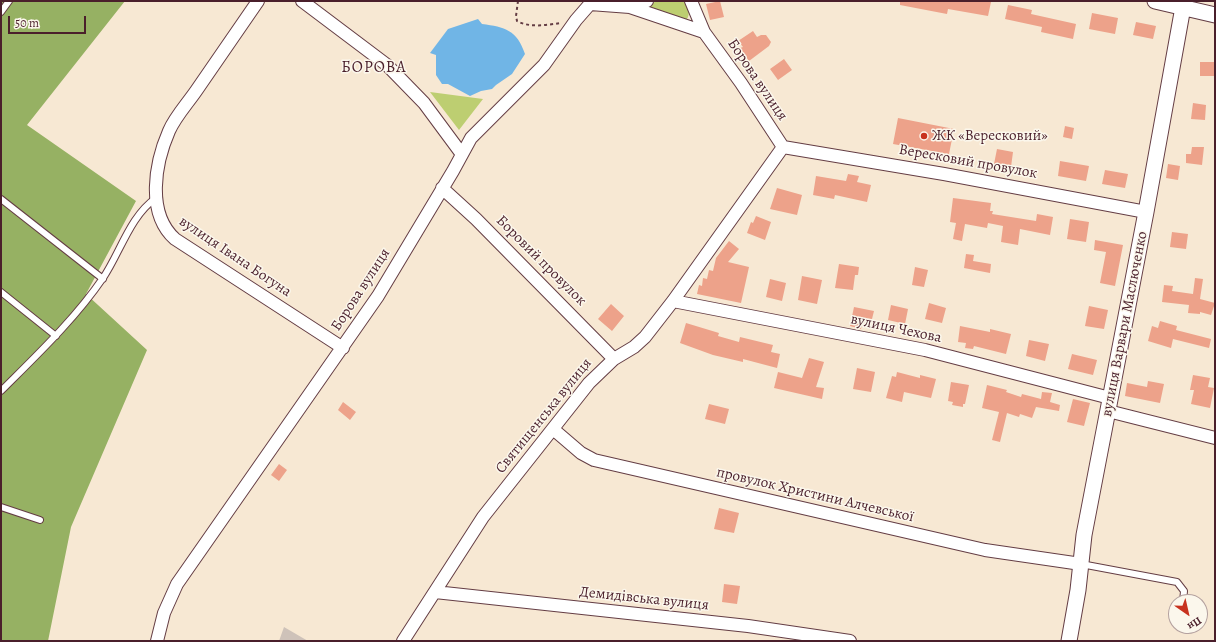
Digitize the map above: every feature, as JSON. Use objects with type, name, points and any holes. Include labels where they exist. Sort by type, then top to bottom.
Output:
[{"type":"street","name":"вулиця Івана Богуна","points":[[258,1],[169,130],[161,156],[156,198],[160,217],[166,231],[175,239],[343,348]]},
{"type":"street","points":[[302,1],[387,65],[424,103],[461,153]]},
{"type":"street","name":"Борова вулиця","points":[[630,7],[647,1]]},
{"type":"street","name":"Борова вулиця","points":[[691,1],[704,32],[741,83],[782,147]]},
{"type":"street","points":[[1155,1],[1215,15]]},
{"type":"street","name":"Борова вулиця","points":[[157,641],[164,613],[177,584],[378,296],[453,171],[461,153],[471,138],[544,65],[588,2],[630,7],[704,32]]},
{"type":"street","name":"вулиця Варвари Маслюченко","points":[[1069,641],[1084,535],[1146,212],[1183,7]]},
{"type":"street","name":"Вересковий провулок","points":[[782,147],[944,174],[1146,212]]},
{"type":"street","name":"Святищенська вулиця","points":[[403,641],[483,518],[589,383],[614,359],[634,347],[645,337],[673,301],[782,147]]},
{"type":"street","name":"Боровий провулок","points":[[442,188],[476,219],[614,359]]},
{"type":"street","name":"вулиця Чехова","points":[[673,301],[925,350],[1109,404],[1215,438]]},
{"type":"street","name":"провулок Христини Алчевської","points":[[553,429],[581,453],[594,460],[985,550],[1081,564]]},
{"type":"street","name":"Демидівська вулиця","points":[[435,592],[748,626],[850,641]]},
{"type":"lane","points":[[1,12],[9,1]]},
{"type":"lane","points":[[1,391],[56,336],[103,279],[144,206],[156,198]]},
{"type":"lane","points":[[1,199],[103,279]]},
{"type":"lane","points":[[1,292],[56,336]]},
{"type":"lane","points":[[1,507],[40,520]]},
{"type":"lane","points":[[1081,564],[1177,582],[1184,591],[1184,594]]},
{"type":"path","points":[[518,1],[516,16],[517,21],[522,24],[553,24],[576,20]]},
{"type":"shaded area","points":[[284,627],[308,641],[279,641]]},
{"type":"green space","points":[[1,1],[125,1],[27,125],[136,201],[86,294],[147,350],[71,527],[48,641],[1,641]]},
{"type":"green space","points":[[656,1],[686,1],[689,15],[684,22],[644,9]]},
{"type":"green space","points":[[430,92],[483,99],[459,130]]},
{"type":"water","points":[[478,19],[482,24],[504,28],[509,31],[518,40],[525,54],[512,74],[492,89],[481,91],[470,96],[448,84],[442,84],[436,75],[436,55],[430,53],[448,29]]},
{"type":"building","points":[[720,1],[724,17],[710,20],[706,4]]},
{"type":"building","points":[[900,1],[991,2],[988,16],[948,9],[947,14],[900,5]]},
{"type":"building","points":[[1008,5],[1032,10],[1031,14],[1076,24],[1073,39],[1041,32],[1042,27],[1005,19]]},
{"type":"building","points":[[1092,13],[1118,18],[1115,34],[1089,29]]},
{"type":"building","points":[[1136,22],[1156,26],[1153,39],[1133,35]]},
{"type":"building","points":[[753,31],[757,37],[766,35],[771,42],[769,46],[749,61],[740,48],[743,47],[738,41]]},
{"type":"building","points":[[784,59],[792,70],[778,80],[770,69]]},
{"type":"building","points":[[1200,62],[1214,62],[1214,76],[1200,76]]},
{"type":"building","points":[[1193,103],[1206,105],[1205,120],[1191,119]]},
{"type":"building","name":"ЖК «Вересковий»","points":[[898,118],[954,129],[949,154],[893,144]]},
{"type":"building","points":[[1065,126],[1074,128],[1072,139],[1063,137]]},
{"type":"building","points":[[1192,147],[1204,147],[1202,165],[1186,163],[1186,154],[1191,154]]},
{"type":"building","points":[[997,149],[1013,152],[1011,167],[994,164]]},
{"type":"building","points":[[1060,161],[1089,166],[1086,181],[1058,176]]},
{"type":"building","points":[[1168,164],[1180,166],[1178,180],[1166,178]]},
{"type":"building","points":[[1105,170],[1128,174],[1125,188],[1102,184]]},
{"type":"building","points":[[848,174],[859,176],[857,182],[871,185],[867,202],[835,195],[834,199],[813,195],[816,176],[846,181]]},
{"type":"building","points":[[777,188],[802,195],[797,215],[770,209]]},
{"type":"building","points":[[953,198],[991,203],[990,211],[993,211],[992,214],[1036,221],[1037,214],[1053,217],[1050,235],[1020,229],[1018,245],[1001,242],[1003,226],[988,223],[987,228],[965,224],[962,241],[953,239],[956,223],[950,222]]},
{"type":"building","points":[[756,216],[771,222],[765,240],[747,233],[751,222],[753,223]]},
{"type":"building","points":[[1070,219],[1089,222],[1086,242],[1067,239]]},
{"type":"building","points":[[1172,232],[1188,234],[1186,249],[1170,247]]},
{"type":"building","points":[[1095,240],[1123,245],[1115,286],[1100,283],[1106,252],[1094,250]]},
{"type":"building","points":[[729,241],[739,249],[728,262],[749,267],[741,303],[697,294],[699,285],[702,286],[703,278],[707,279],[709,270],[713,271],[716,258]]},
{"type":"building","points":[[966,254],[974,255],[973,261],[991,264],[990,273],[964,268]]},
{"type":"building","points":[[839,264],[859,267],[858,275],[855,275],[853,290],[835,288]]},
{"type":"building","points":[[915,267],[928,270],[924,287],[912,285]]},
{"type":"building","points":[[802,276],[822,280],[817,304],[798,300]]},
{"type":"building","points":[[1195,278],[1203,279],[1200,299],[1215,303],[1211,315],[1200,312],[1200,314],[1188,313],[1189,305],[1162,302],[1164,285],[1173,286],[1172,291],[1193,294]]},
{"type":"building","points":[[770,279],[786,283],[782,301],[766,297]]},
{"type":"building","points":[[929,303],[946,308],[942,323],[925,319]]},
{"type":"building","points":[[611,304],[624,316],[612,331],[598,319]]},
{"type":"building","points":[[891,305],[908,309],[905,324],[888,320]]},
{"type":"building","points":[[1089,306],[1108,310],[1104,329],[1085,326]]},
{"type":"building","points":[[854,307],[874,311],[872,319],[863,318],[861,329],[850,326]]},
{"type":"building","points":[[1160,321],[1177,326],[1176,330],[1211,339],[1209,348],[1173,339],[1171,348],[1148,341],[1152,326],[1158,328]]},
{"type":"building","points":[[686,323],[719,333],[718,336],[739,342],[740,337],[773,345],[771,352],[780,354],[777,368],[743,359],[743,362],[713,355],[680,343]]},
{"type":"building","points":[[960,326],[990,332],[990,329],[1011,334],[1006,354],[974,346],[973,349],[965,348],[966,343],[958,342]]},
{"type":"building","points":[[1029,340],[1049,344],[1045,361],[1026,356]]},
{"type":"building","points":[[1072,354],[1097,360],[1093,375],[1068,369]]},
{"type":"building","points":[[809,358],[824,362],[816,387],[824,388],[822,399],[774,388],[778,372],[802,378]]},
{"type":"building","points":[[857,368],[875,372],[871,392],[853,389]]},
{"type":"building","points":[[897,372],[920,378],[920,375],[936,379],[931,398],[904,392],[902,402],[886,398],[892,376],[896,377]]},
{"type":"building","points":[[1193,375],[1210,378],[1208,387],[1214,388],[1210,408],[1191,404],[1194,390],[1190,390]]},
{"type":"building","points":[[1148,381],[1164,384],[1160,403],[1125,396],[1127,383],[1147,387]]},
{"type":"building","points":[[951,382],[969,385],[963,407],[952,405],[953,402],[948,401]]},
{"type":"building","points":[[987,385],[1007,390],[1006,392],[1021,397],[1022,394],[1041,399],[1042,392],[1052,393],[1050,402],[1060,405],[1059,411],[1036,407],[1032,418],[1020,414],[1019,417],[1007,413],[1000,442],[992,440],[999,412],[982,408]]},
{"type":"building","points":[[1073,399],[1090,403],[1084,426],[1067,422]]},
{"type":"building","points":[[343,402],[356,412],[350,420],[338,410]]},
{"type":"building","points":[[709,404],[729,409],[725,424],[705,419]]},
{"type":"building","points":[[279,464],[287,470],[279,481],[271,475]]},
{"type":"building","points":[[719,508],[739,513],[734,533],[714,529]]},
{"type":"building","points":[[724,584],[740,586],[737,604],[722,602]]},
{"type":"place","name":"ЖК «Вересковий»","points":[[924,136]]},
{"type":"district","name":"БОРОВА","points":[[374,68]]}]
